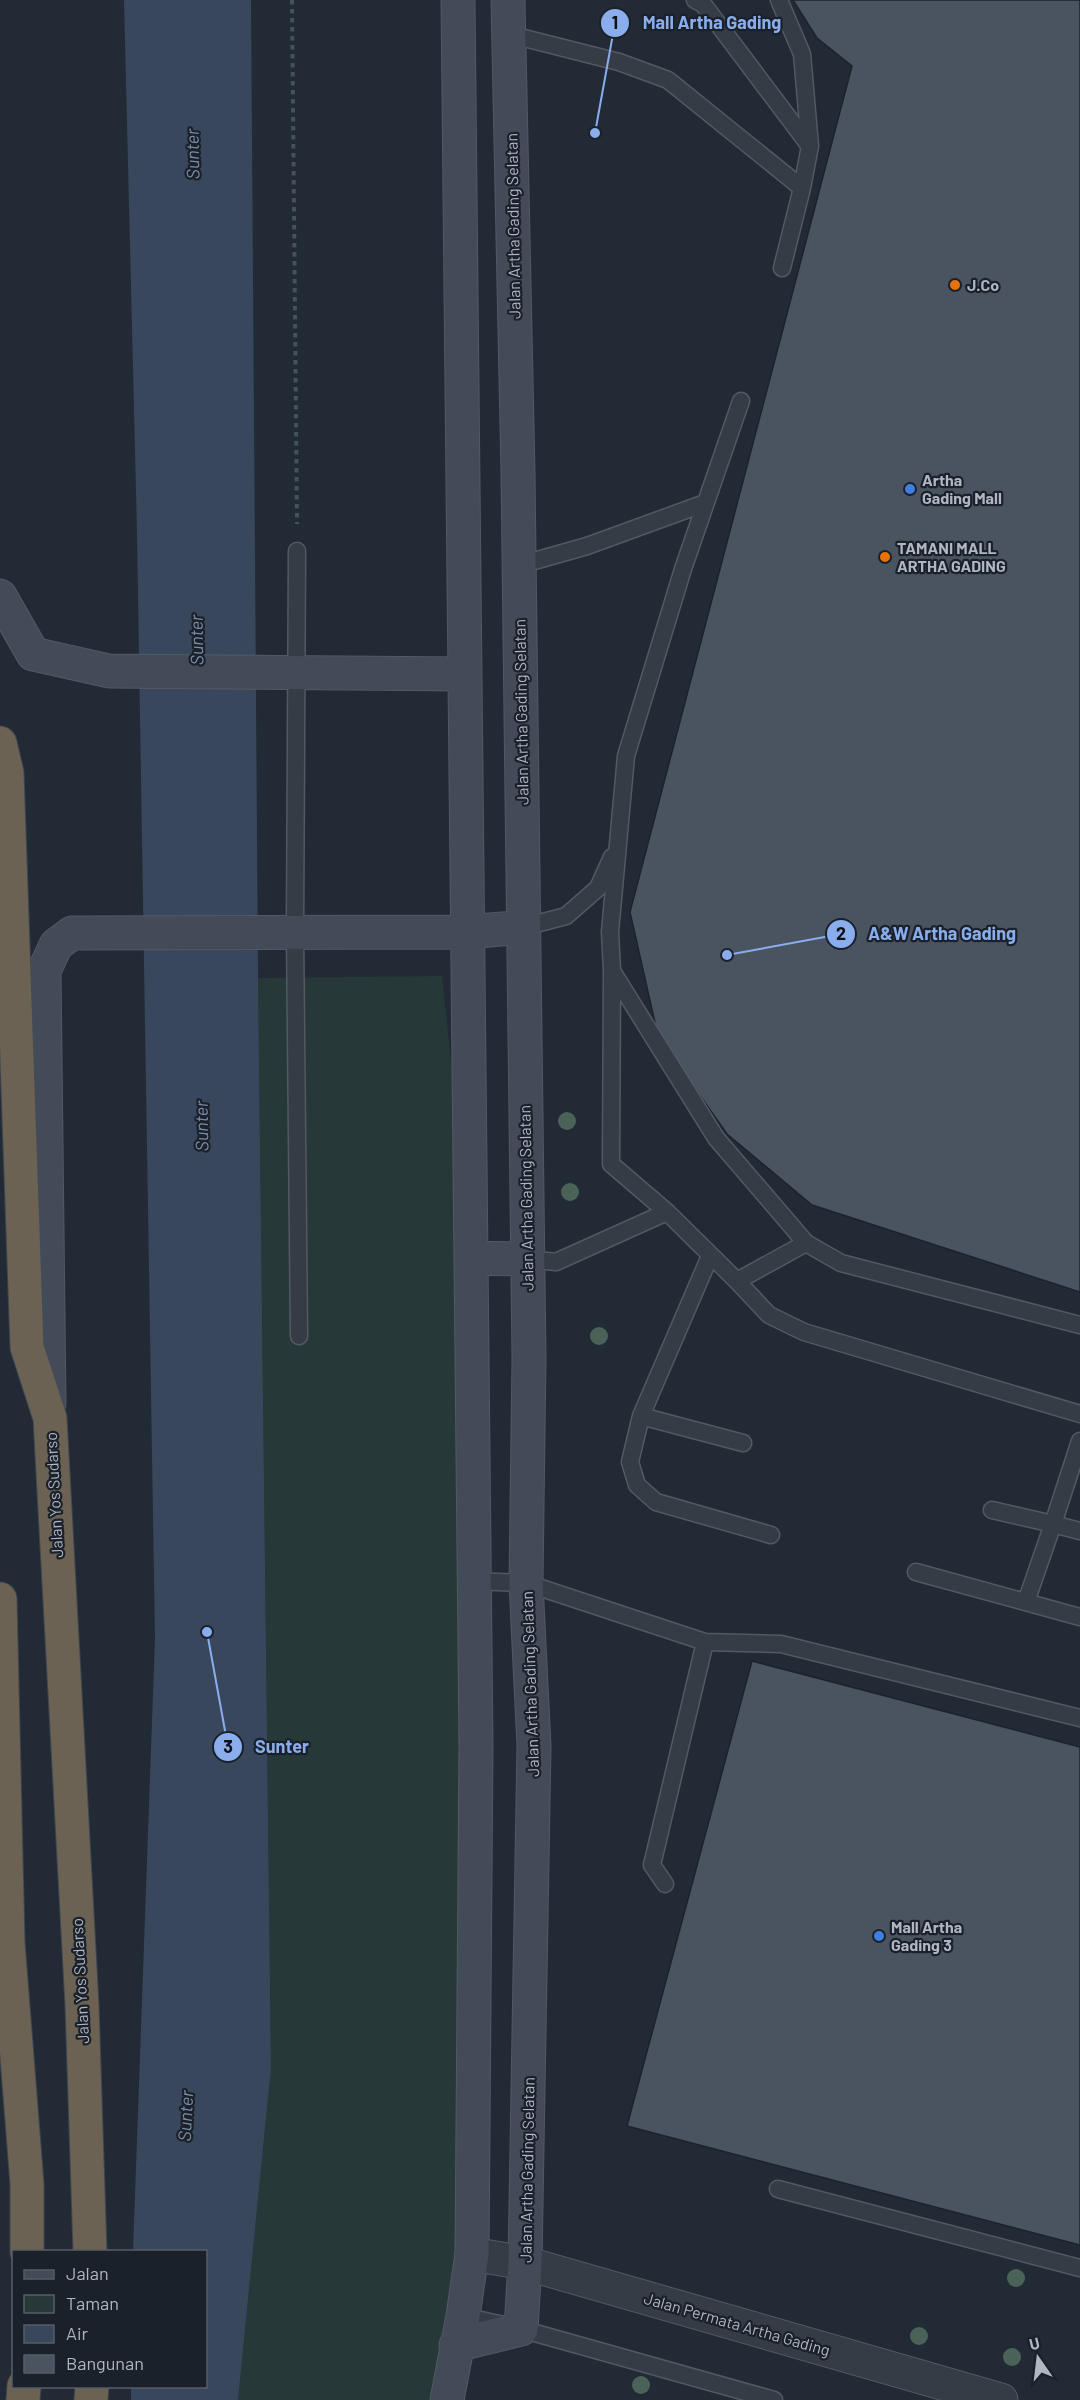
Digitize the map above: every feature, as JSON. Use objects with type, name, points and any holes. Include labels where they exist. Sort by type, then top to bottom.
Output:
[{"type":"highway","name":"Jalan Yos Sudarso","points":[[0,743],[7,773],[27,1347],[50,1418],[82,2005],[90,2250]]},
{"type":"highway","points":[[0,1599],[8,1943],[27,2184],[27,2250]]},
{"type":"highway","points":[[0,2024],[8,1943]]},
{"type":"street","name":"Jalan Artha Gading Selatan","points":[[508,0],[520,565],[529,1358],[526,1583],[534,1746],[525,2263],[521,2329]]},
{"type":"street","points":[[447,2400],[472,2254],[476,1745],[472,1258],[452,932],[458,14],[508,33]]},
{"type":"street","points":[[0,596],[33,654],[109,671],[455,674]]},
{"type":"street","points":[[50,1418],[44,971],[56,945],[72,933],[452,932],[524,927]]},
{"type":"street","points":[[472,1258],[527,1259]]},
{"type":"street","name":"Jalan Permata Artha Gading","points":[[472,2254],[525,2263],[1001,2400]]},
{"type":"street","points":[[460,2331],[521,2329]]},
{"type":"lane","points":[[695,0],[703,4],[810,146]]},
{"type":"lane","points":[[779,0],[802,54],[810,146],[782,268]]},
{"type":"lane","points":[[508,33],[619,62],[668,80],[802,188]]},
{"type":"lane","points":[[741,401],[705,503],[626,756],[610,932],[612,971],[611,1164],[667,1212],[769,1316],[804,1332],[1080,1414]]},
{"type":"lane","points":[[520,565],[587,546],[705,503]]},
{"type":"lane","points":[[297,551],[311,673],[301,933],[300,1336]]},
{"type":"lane","points":[[524,927],[566,916],[598,888],[617,845]]},
{"type":"lane","points":[[612,971],[716,1138],[806,1243],[841,1263],[1080,1325]]},
{"type":"lane","points":[[527,1259],[556,1262],[667,1212]]},
{"type":"lane","points":[[737,1281],[806,1243]]},
{"type":"lane","points":[[710,1256],[641,1416],[630,1462],[637,1485],[656,1502],[771,1535]]},
{"type":"lane","points":[[641,1416],[742,1443]]},
{"type":"lane","points":[[1026,1602],[1080,1441]]},
{"type":"lane","points":[[992,1510],[1080,1531]]},
{"type":"lane","points":[[916,1572],[1080,1617]]},
{"type":"lane","points":[[473,1581],[526,1583],[705,1642],[781,1644],[1080,1718]]},
{"type":"lane","points":[[665,1884],[652,1865],[705,1642]]},
{"type":"lane","points":[[0,1990],[8,1943]]},
{"type":"lane","points":[[778,2189],[1080,2268]]},
{"type":"lane","points":[[521,2329],[774,2400]]},
{"type":"path","points":[[292,0],[297,551]]},
{"type":"green space","points":[[442,976],[472,1258],[472,2254],[447,2400],[238,2400],[271,2068],[258,978]]},
{"type":"water","points":[[124,0],[251,0],[258,978],[271,2068],[238,2400],[131,2400],[131,2388],[207,2388],[207,2250],[133,2250],[155,1638],[137,532]]},
{"type":"building","name":"Artha Gading Mall","points":[[793,0],[1080,0],[1080,1292],[812,1205],[727,1134],[658,1036],[630,912],[852,66],[817,38]]},
{"type":"building","name":"Mall Artha Gading 3","points":[[752,1661],[1080,1747],[1080,2245],[627,2126]]},
{"type":"place","name":"Mall Artha Gading","points":[[595,133]]},
{"type":"place","name":"J.Co","points":[[955,285]]},
{"type":"place","name":"Artha Gading Mall","points":[[910,489]]},
{"type":"place","name":"TAMANI MALL ARTHA GADING","points":[[885,557]]},
{"type":"place","name":"A&W Artha Gading","points":[[727,955]]},
{"type":"place","name":"Sunter","points":[[207,1632]]},
{"type":"place","name":"Mall Artha Gading 3","points":[[879,1936]]}]
